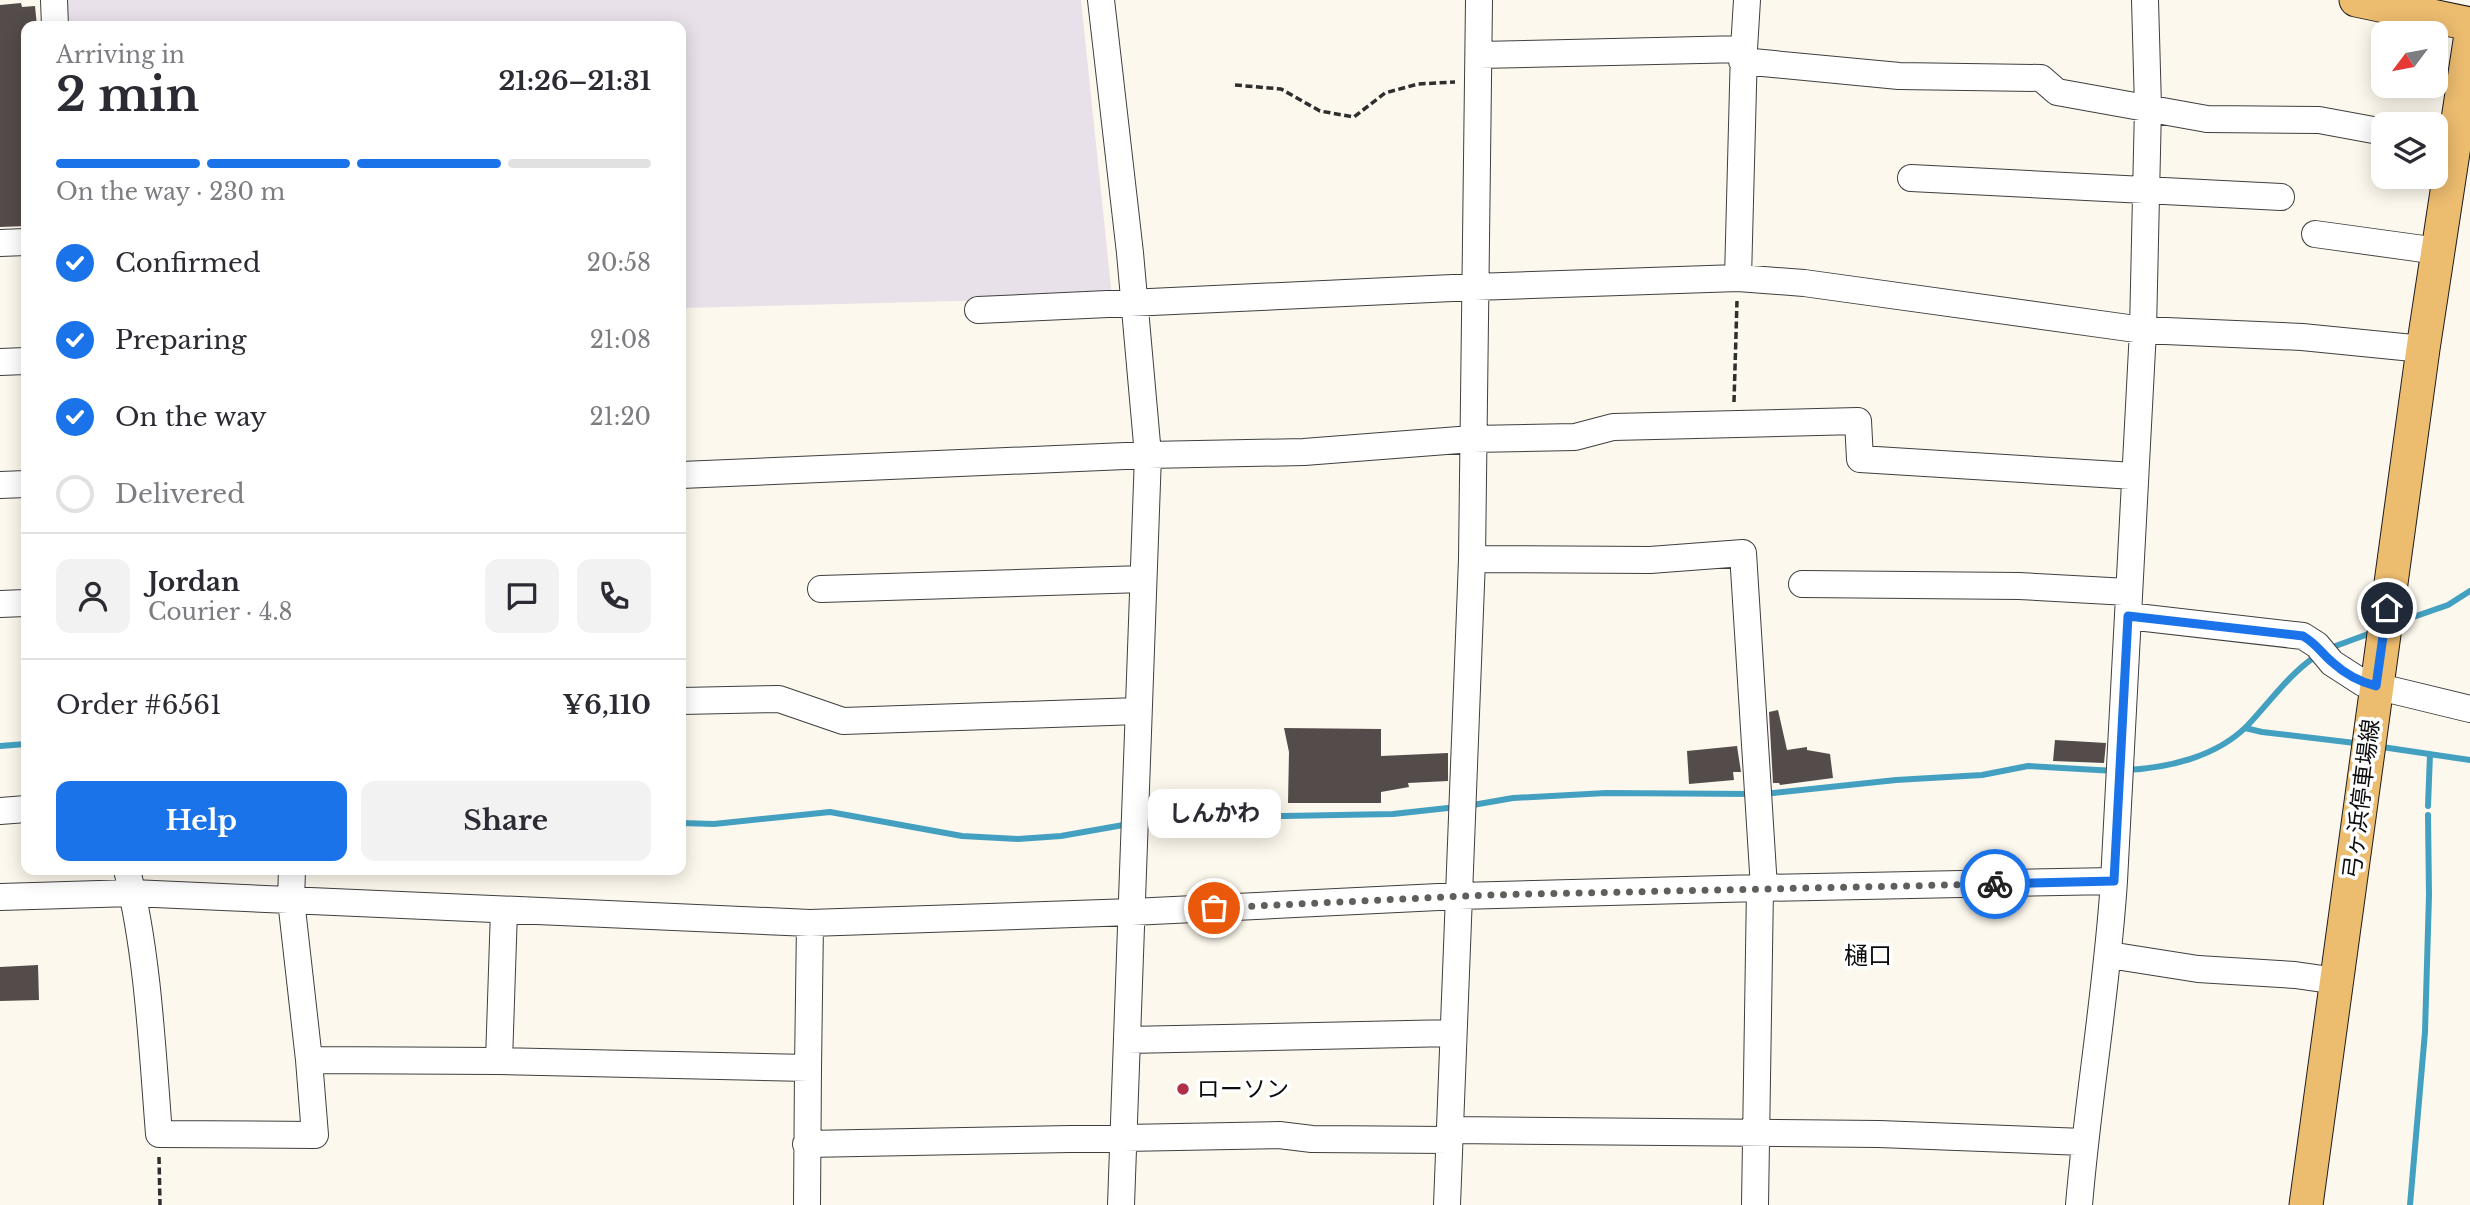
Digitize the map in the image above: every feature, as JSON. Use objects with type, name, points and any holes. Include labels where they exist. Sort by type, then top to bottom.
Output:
[{"type":"main road","points":[[2356,0],[2470,24]]},
{"type":"main road","name":"弓ヶ浜停車場線","points":[[2306,1205],[2423,349],[2470,41]]},
{"type":"street","points":[[54,0],[55,21]]},
{"type":"street","points":[[1101,0],[1148,455],[1121,1205]]},
{"type":"street","points":[[1447,1205],[1472,559],[1479,0]]},
{"type":"street","points":[[1738,278],[1743,55],[1747,0]]},
{"type":"street","points":[[2079,1205],[2084,1142],[2109,955],[2114,881],[2143,330],[2148,107],[2145,0]]},
{"type":"street","points":[[1479,68],[1743,55],[1899,76],[2041,78],[2057,92],[2207,119],[2319,120],[2371,130]]},
{"type":"street","points":[[1911,178],[2281,197]]},
{"type":"street","points":[[2315,234],[2438,251]]},
{"type":"street","points":[[0,243],[21,242]]},
{"type":"street","points":[[978,310],[1474,286],[1738,278],[1804,284],[2143,330],[2302,337],[2423,349]]},
{"type":"street","points":[[0,362],[21,361]]},
{"type":"street","points":[[686,475],[1148,455],[1304,452],[1472,439],[1574,437],[1613,428],[1858,421],[1860,458],[2134,476]]},
{"type":"street","points":[[0,485],[21,484]]},
{"type":"street","points":[[1472,559],[1650,560],[1743,553],[1762,888],[1755,1205]]},
{"type":"street","points":[[821,589],[1143,579]]},
{"type":"street","points":[[1802,584],[2019,586],[2303,636],[2317,645],[2332,663],[2363,683],[2470,709]]},
{"type":"street","points":[[0,604],[21,603]]},
{"type":"street","points":[[686,701],[779,699],[843,721],[1138,711]]},
{"type":"street","points":[[0,811],[21,809]]},
{"type":"street","points":[[130,882],[151,1028],[159,1134],[315,1135],[291,900],[292,875]]},
{"type":"street","points":[[0,897],[130,882],[291,900],[810,923],[1132,912],[1459,896],[2114,881]]},
{"type":"street","points":[[499,1061],[504,910]]},
{"type":"street","points":[[807,1205],[810,923]]},
{"type":"street","points":[[2109,955],[2198,969],[2295,975],[2337,981]]},
{"type":"street","points":[[1127,1040],[1453,1033]]},
{"type":"street","points":[[309,1060],[808,1068]]},
{"type":"street","points":[[806,1144],[1279,1135],[1312,1139],[1450,1135],[1757,1133],[1878,1134],[2084,1142]]},
{"type":"path","points":[[1235,85],[1281,89],[1320,111],[1354,117],[1385,93],[1479,68]]},
{"type":"path","points":[[1733,425],[1738,278]]},
{"type":"path","points":[[159,1134],[160,1205]]},
{"type":"shaded area","points":[[59,0],[1081,0],[1112,297],[686,308],[686,21],[61,21]]},
{"type":"building","points":[[21,3],[22,7],[35,6],[36,21],[21,21],[21,226],[0,227],[0,5]]},
{"type":"building","points":[[1778,710],[1787,750],[1807,747],[1807,750],[1830,754],[1833,778],[1780,785],[1773,783],[1769,712]]},
{"type":"building","points":[[1284,728],[1381,729],[1381,756],[1448,753],[1448,781],[1408,783],[1409,787],[1381,792],[1381,803],[1288,803],[1289,752]]},
{"type":"building","points":[[2055,740],[2106,743],[2104,763],[2053,761]]},
{"type":"building","points":[[1737,746],[1741,772],[1733,772],[1734,780],[1689,784],[1687,751]]},
{"type":"building","points":[[38,965],[39,1000],[0,1001],[0,967]]},
{"type":"waterway","points":[[2396,623],[2448,605],[2470,591]]},
{"type":"waterway","points":[[2330,648],[2371,633]]},
{"type":"waterway","points":[[2126,770],[2158,767],[2191,759],[2221,746],[2247,726],[2288,680],[2316,656]]},
{"type":"waterway","points":[[2245,728],[2355,743]]},
{"type":"waterway","points":[[0,746],[21,744]]},
{"type":"waterway","points":[[2382,747],[2470,760]]},
{"type":"waterway","points":[[2428,806],[2430,754]]},
{"type":"waterway","points":[[1764,794],[1896,780],[1982,775],[2028,766],[2115,771]]},
{"type":"waterway","points":[[1467,806],[1513,798],[1606,793],[1753,794]]},
{"type":"waterway","points":[[1143,822],[1165,818],[1393,814],[1457,807]]},
{"type":"waterway","points":[[686,823],[714,824],[830,812],[962,836],[1018,839],[1061,836],[1129,824]]},
{"type":"waterway","points":[[2410,1205],[2425,1032],[2429,895],[2428,815]]},
{"type":"way so far","points":[[1214,908],[1487,895],[1995,884]]},
{"type":"place","name":"しんかわ","points":[[1214,908]]},
{"type":"place","name":"ローソン","points":[[1183,1089]]},
{"type":"district","name":"樋口","points":[[1868,956]]},
{"type":"route","points":[[1995,884],[2114,881],[2128,616],[2303,636],[2317,645],[2332,663],[2363,683],[2376,686],[2387,608]]}]
